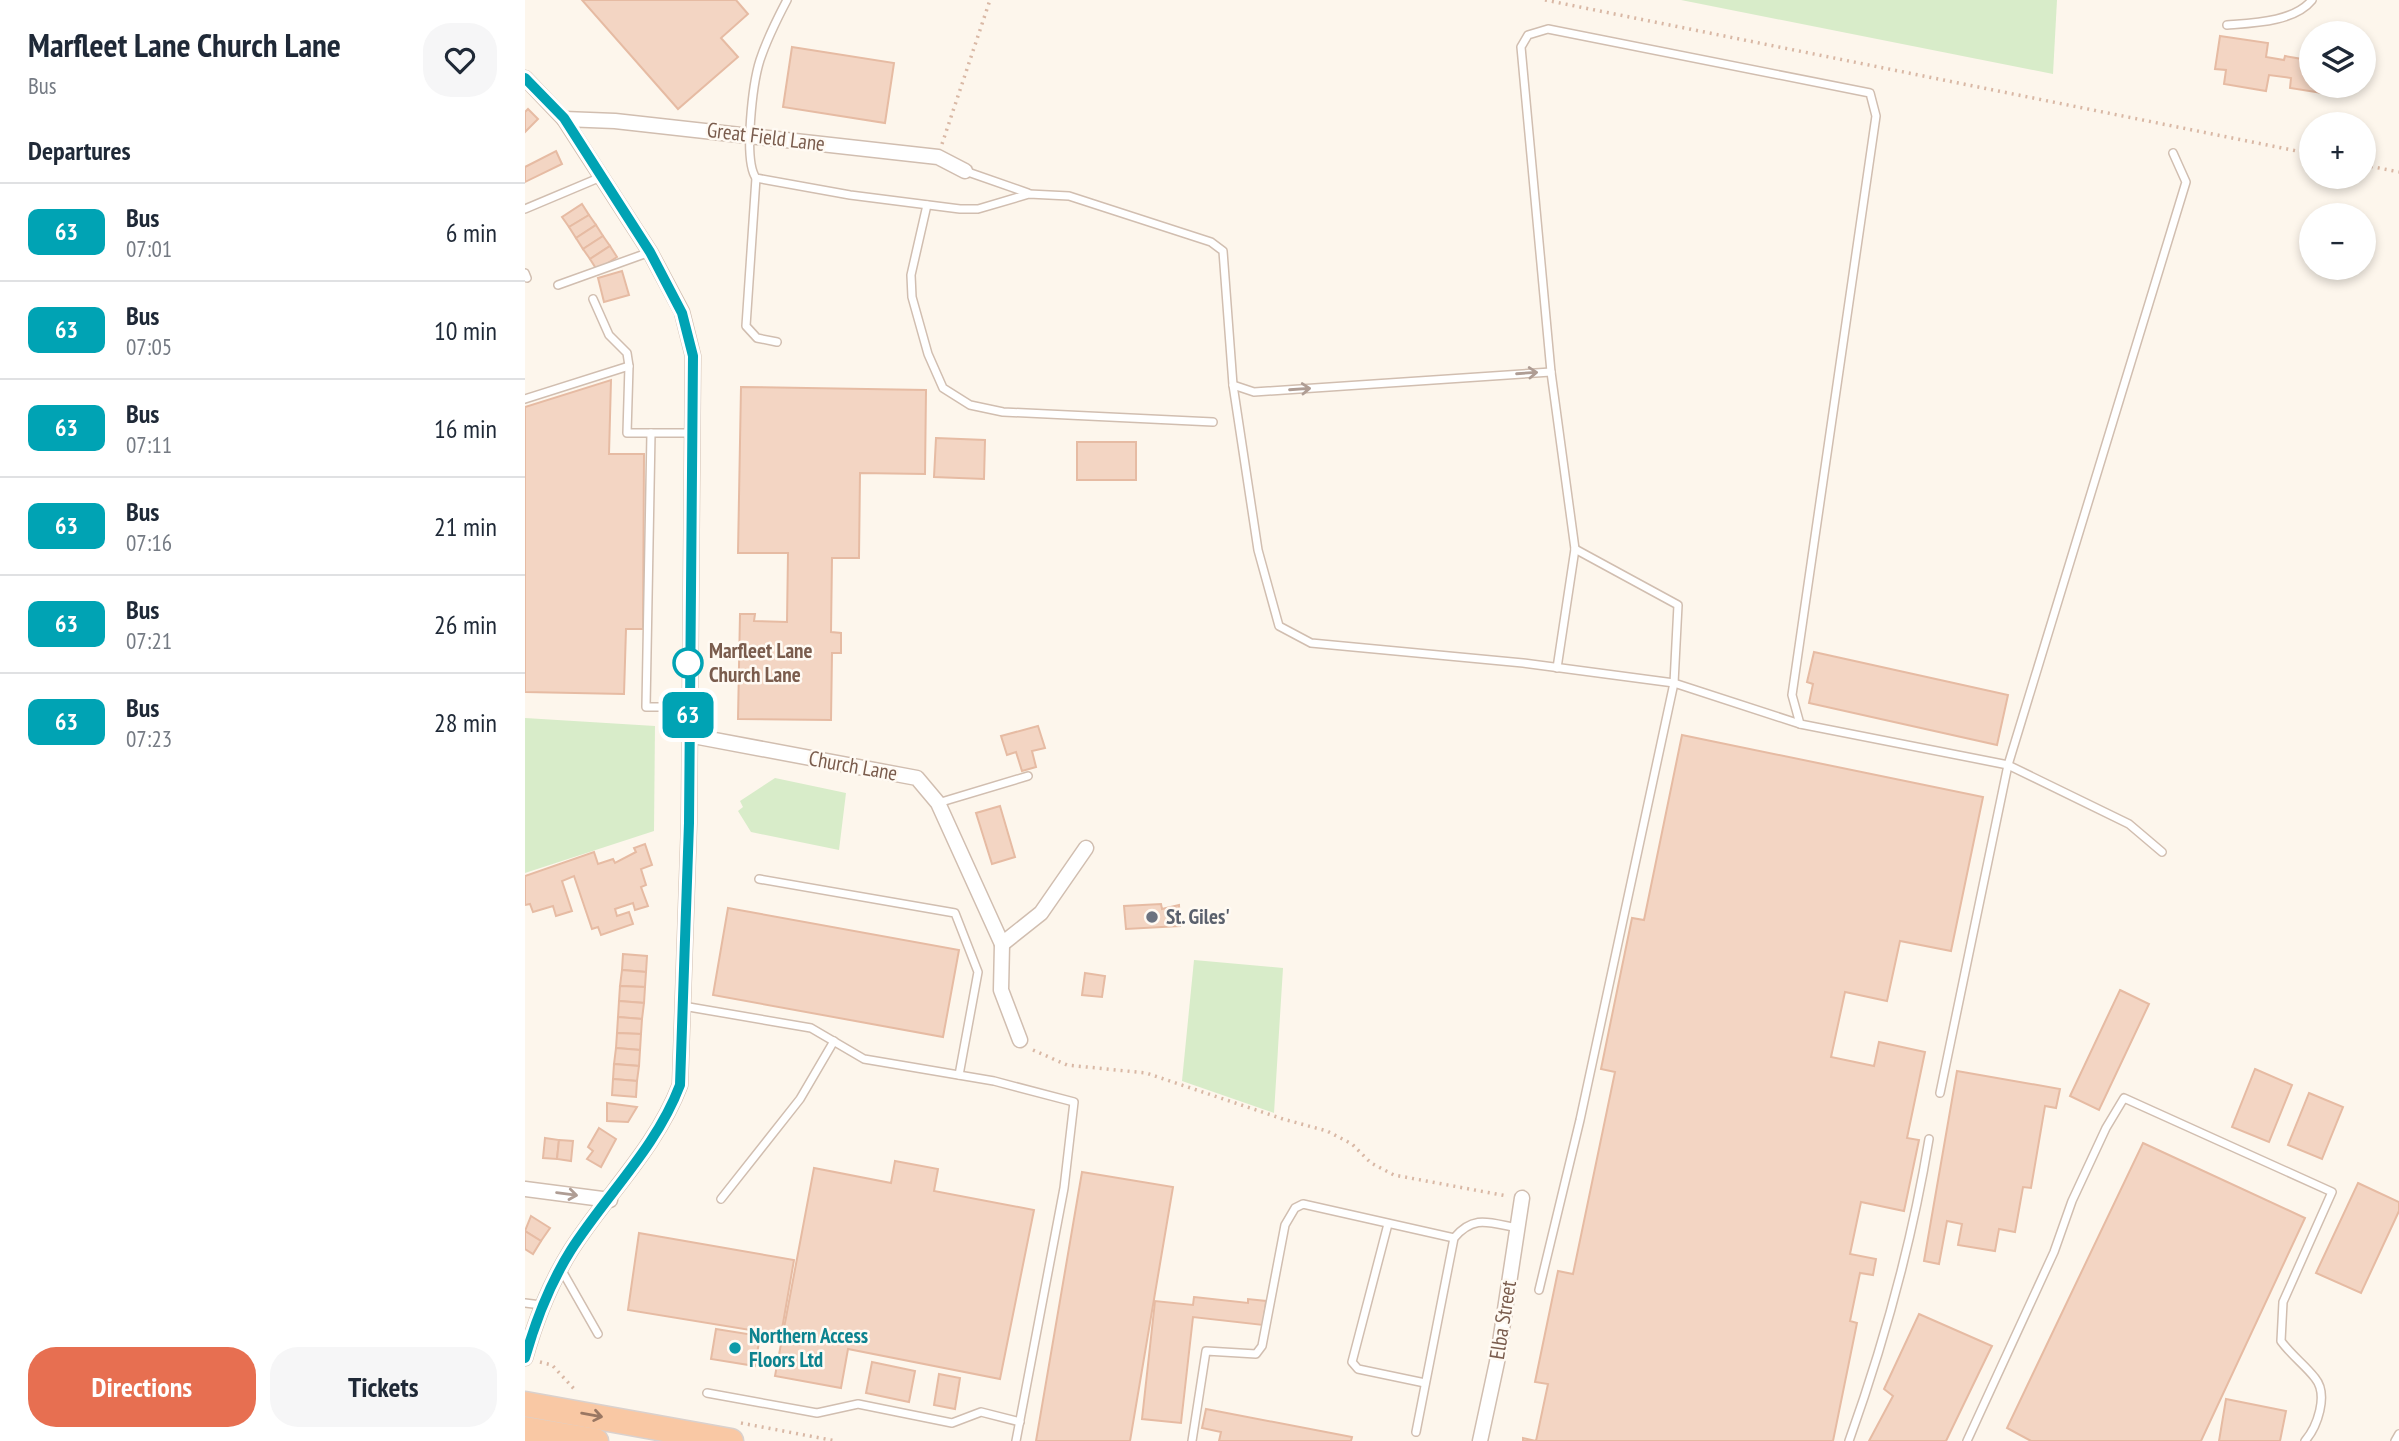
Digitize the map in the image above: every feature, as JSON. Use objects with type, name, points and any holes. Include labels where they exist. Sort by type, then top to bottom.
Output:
[{"type":"highway","points":[[525,1404],[730,1441]]},
{"type":"highway","points":[[525,1429],[596,1441]]},
{"type":"street","points":[[525,78],[564,118],[650,252],[682,313],[693,356],[689,823],[680,1085],[664,1122],[561,1269],[541,1305],[525,1358]]},
{"type":"street","name":"Great Field Lane","points":[[564,118],[750,135],[938,158],[965,171]]},
{"type":"street","name":"Church Lane","points":[[688,735],[917,778],[938,803],[1002,944],[1001,989],[1020,1040]]},
{"type":"street","points":[[1002,944],[1041,913],[1086,848]]},
{"type":"street","points":[[525,1189],[610,1200]]},
{"type":"street","name":"Elba Street","points":[[1480,1441],[1497,1362],[1522,1198]]},
{"type":"lane","points":[[777,342],[757,338],[746,326],[756,178],[751,167],[750,135],[759,62],[787,0]]},
{"type":"lane","points":[[2227,25],[2262,22],[2291,14],[2307,7],[2312,0]]},
{"type":"lane","points":[[1557,668],[1575,549],[1551,372],[1521,47],[1528,35],[1548,29],[1870,93],[1876,116],[1792,695],[1800,724]]},
{"type":"lane","points":[[1940,1093],[2008,765],[2186,182],[2173,153]]},
{"type":"lane","points":[[965,171],[1029,194],[1069,196],[1211,242],[1223,251],[1233,385],[1258,550],[1279,626],[1311,643],[1674,683],[1800,724],[2008,765],[2129,824],[2162,852]]},
{"type":"lane","points":[[525,209],[601,177]]},
{"type":"lane","points":[[756,178],[850,195],[978,209],[1029,194]]},
{"type":"lane","points":[[927,205],[911,275],[912,297],[928,354],[943,388],[970,405],[1003,412],[1213,422]]},
{"type":"lane","points":[[558,285],[650,252]]},
{"type":"lane","points":[[593,299],[609,335],[627,354],[627,432],[693,433]]},
{"type":"lane","points":[[525,399],[629,366]]},
{"type":"lane","points":[[1233,385],[1254,392],[1551,372]]},
{"type":"lane","points":[[651,432],[646,707],[688,707]]},
{"type":"lane","points":[[1539,1290],[1580,1120],[1674,683],[1678,605],[1575,549]]},
{"type":"lane","points":[[938,803],[1028,776]]},
{"type":"lane","points":[[759,879],[955,913],[978,972],[959,1074]]},
{"type":"lane","points":[[683,1006],[811,1028],[864,1059],[959,1074],[1075,1102],[1064,1188],[1016,1441]]},
{"type":"lane","points":[[721,1199],[800,1099],[834,1041]]},
{"type":"lane","points":[[1967,1441],[2054,1252],[2072,1201],[2106,1128],[2125,1098],[2332,1192],[2283,1302],[2281,1341],[2295,1361],[2317,1380],[2320,1412],[2308,1440]]},
{"type":"lane","points":[[1849,1441],[1892,1310],[1920,1195],[1929,1139]]},
{"type":"lane","points":[[1192,1441],[1206,1351],[1256,1354],[1262,1346],[1285,1225],[1295,1208],[1303,1204],[1454,1238]]},
{"type":"lane","points":[[1416,1432],[1454,1238],[1465,1225],[1482,1221],[1518,1228]]},
{"type":"lane","points":[[1388,1224],[1352,1363],[1358,1369],[1425,1383]]},
{"type":"lane","points":[[561,1269],[599,1334]]},
{"type":"lane","points":[[525,1303],[541,1305]]},
{"type":"lane","points":[[707,1393],[817,1413],[858,1404],[952,1423],[981,1412],[1020,1422]]},
{"type":"lane","points":[[2395,1441],[2399,1434]]},
{"type":"path","points":[[938,158],[990,0]]},
{"type":"path","points":[[1545,0],[2299,151]]},
{"type":"path","points":[[2376,167],[2399,172]]},
{"type":"path","points":[[1020,1040],[1032,1049],[1067,1065],[1146,1073],[1327,1131],[1352,1144],[1371,1163],[1394,1175],[1522,1198]]},
{"type":"green space","points":[[1681,0],[2057,0],[2053,74]]},
{"type":"green space","points":[[525,718],[655,726],[654,831],[525,873]]},
{"type":"green space","points":[[775,778],[846,793],[839,850],[751,832],[738,811],[743,807],[740,801]]},
{"type":"green space","points":[[1194,960],[1283,968],[1274,1113],[1182,1081]]},
{"type":"building","points":[[582,0],[736,0],[748,14],[721,38],[738,57],[678,109]]},
{"type":"building","points":[[2220,36],[2268,43],[2266,57],[2284,60],[2285,56],[2299,58],[2299,89],[2290,88],[2291,78],[2269,75],[2266,91],[2224,84],[2226,70],[2215,69]]},
{"type":"building","points":[[792,47],[894,63],[885,123],[783,107]]},
{"type":"building","points":[[528,109],[538,119],[525,132],[525,112]]},
{"type":"building","points":[[556,151],[562,164],[525,182],[525,167]]},
{"type":"building","points":[[582,204],[589,215],[569,227],[562,217]]},
{"type":"building","points":[[589,215],[596,225],[576,238],[569,227]]},
{"type":"building","points":[[596,225],[603,236],[583,249],[576,238]]},
{"type":"building","points":[[603,236],[610,246],[590,259],[583,249]]},
{"type":"building","points":[[610,246],[617,257],[597,270],[590,259]]},
{"type":"building","points":[[622,271],[629,295],[604,302],[598,278]]},
{"type":"building","points":[[611,380],[609,454],[644,454],[643,629],[626,629],[624,694],[525,692],[525,407]]},
{"type":"building","points":[[741,387],[926,390],[925,474],[860,473],[859,558],[832,558],[831,632],[841,633],[841,653],[832,653],[831,720],[738,719],[740,614],[755,614],[754,621],[787,622],[788,553],[738,553]]},
{"type":"building","points":[[936,438],[985,440],[984,479],[934,477]]},
{"type":"building","points":[[1077,442],[1136,442],[1136,480],[1077,480]]},
{"type":"building","points":[[1814,652],[2008,695],[1997,745],[1809,703],[1813,684],[1807,682]]},
{"type":"building","points":[[1038,726],[1045,748],[1032,751],[1036,767],[1022,771],[1016,752],[1007,755],[1001,736]]},
{"type":"building","points":[[1682,735],[1983,797],[1951,951],[1900,941],[1887,1001],[1845,992],[1831,1057],[1874,1066],[1879,1042],[1925,1052],[1907,1138],[1919,1140],[1904,1211],[1861,1202],[1850,1254],[1876,1259],[1873,1275],[1860,1273],[1850,1321],[1857,1323],[1833,1441],[1536,1441],[1548,1384],[1535,1382],[1558,1271],[1573,1274],[1615,1072],[1601,1069],[1632,918],[1644,920]]},
{"type":"building","points":[[1000,806],[1015,857],[992,864],[976,813]]},
{"type":"building","points":[[645,844],[652,865],[641,869],[646,885],[641,887],[648,906],[635,910],[633,903],[615,909],[617,916],[629,912],[633,924],[601,935],[598,927],[592,929],[574,876],[562,881],[572,911],[556,916],[553,906],[533,912],[530,904],[525,905],[525,876],[594,852],[598,864],[613,859],[615,863],[636,852],[634,848]]},
{"type":"building","name":"St. Giles'","points":[[1161,904],[1162,909],[1179,905],[1180,926],[1126,929],[1124,906]]},
{"type":"building","points":[[728,908],[959,950],[943,1037],[713,995]]},
{"type":"building","points":[[623,954],[647,956],[646,972],[622,970]]},
{"type":"building","points":[[622,970],[646,972],[645,987],[620,986]]},
{"type":"building","points":[[1085,973],[1105,976],[1102,997],[1082,995]]},
{"type":"building","points":[[620,986],[645,987],[644,1003],[619,1001]]},
{"type":"building","points":[[2120,990],[2149,1004],[2099,1110],[2070,1096]]},
{"type":"building","points":[[619,1001],[644,1003],[642,1019],[618,1017]]},
{"type":"building","points":[[618,1017],[642,1019],[641,1034],[617,1033]]},
{"type":"building","points":[[617,1033],[641,1034],[640,1050],[616,1048]]},
{"type":"building","points":[[616,1048],[640,1050],[639,1066],[614,1064]]},
{"type":"building","points":[[614,1064],[639,1066],[637,1081],[613,1079]]},
{"type":"building","points":[[2255,1069],[2292,1085],[2269,1142],[2232,1127]]},
{"type":"building","points":[[1957,1071],[2060,1089],[2056,1108],[2045,1106],[2031,1188],[2023,1187],[2015,1232],[1999,1229],[1995,1251],[1958,1245],[1962,1224],[1947,1221],[1939,1264],[1924,1261]]},
{"type":"building","points":[[613,1079],[637,1081],[636,1097],[612,1095]]},
{"type":"building","points":[[2309,1093],[2343,1107],[2322,1159],[2288,1145]]},
{"type":"building","points":[[607,1103],[637,1107],[628,1122],[607,1121]]},
{"type":"building","points":[[599,1128],[616,1139],[601,1167],[587,1159],[593,1151],[588,1147]]},
{"type":"building","points":[[545,1138],[559,1140],[557,1159],[543,1158]]},
{"type":"building","points":[[559,1140],[573,1141],[571,1161],[557,1159]]},
{"type":"building","points":[[2143,1143],[2305,1218],[2201,1441],[2031,1441],[2007,1428]]},
{"type":"building","points":[[895,1161],[938,1169],[934,1191],[1034,1210],[1000,1379],[848,1349],[841,1388],[775,1376],[814,1168],[891,1183]]},
{"type":"building","points":[[1082,1172],[1173,1187],[1130,1441],[1036,1441]]},
{"type":"building","points":[[2358,1183],[2399,1202],[2399,1211],[2361,1293],[2316,1273]]},
{"type":"building","points":[[531,1216],[550,1228],[541,1241],[525,1231]]},
{"type":"building","points":[[525,1231],[541,1241],[533,1254],[525,1249]]},
{"type":"building","points":[[639,1233],[794,1260],[781,1335],[628,1310]]},
{"type":"building","points":[[1194,1297],[1248,1303],[1248,1299],[1266,1301],[1263,1325],[1193,1317],[1181,1423],[1142,1419],[1155,1301],[1193,1305]]},
{"type":"building","points":[[1919,1314],[1992,1346],[1946,1441],[1869,1441],[1893,1396],[1884,1389]]},
{"type":"building","name":"Northern Access Floors Ltd","points":[[716,1329],[760,1336],[755,1366],[711,1359]]},
{"type":"building","points":[[872,1362],[915,1371],[909,1402],[866,1393]]},
{"type":"building","points":[[939,1374],[960,1378],[955,1409],[934,1405]]},
{"type":"building","points":[[2226,1399],[2286,1411],[2280,1441],[2219,1441]]},
{"type":"building","points":[[1206,1409],[1352,1437],[1351,1441],[1219,1441],[1221,1432],[1202,1428]]},
{"type":"bus line","name":"63","points":[[525,78],[564,118],[650,252],[682,313],[693,356],[695,397],[690,532],[689,823],[680,1085],[664,1122],[572,1249],[541,1305],[525,1358]]},
{"type":"place","name":"Marfleet Lane Church Lane","points":[[688,663]]},
{"type":"place","name":"St. Giles'","points":[[1152,917]]},
{"type":"place","name":"Northern Access Floors Ltd","points":[[735,1348]]}]
